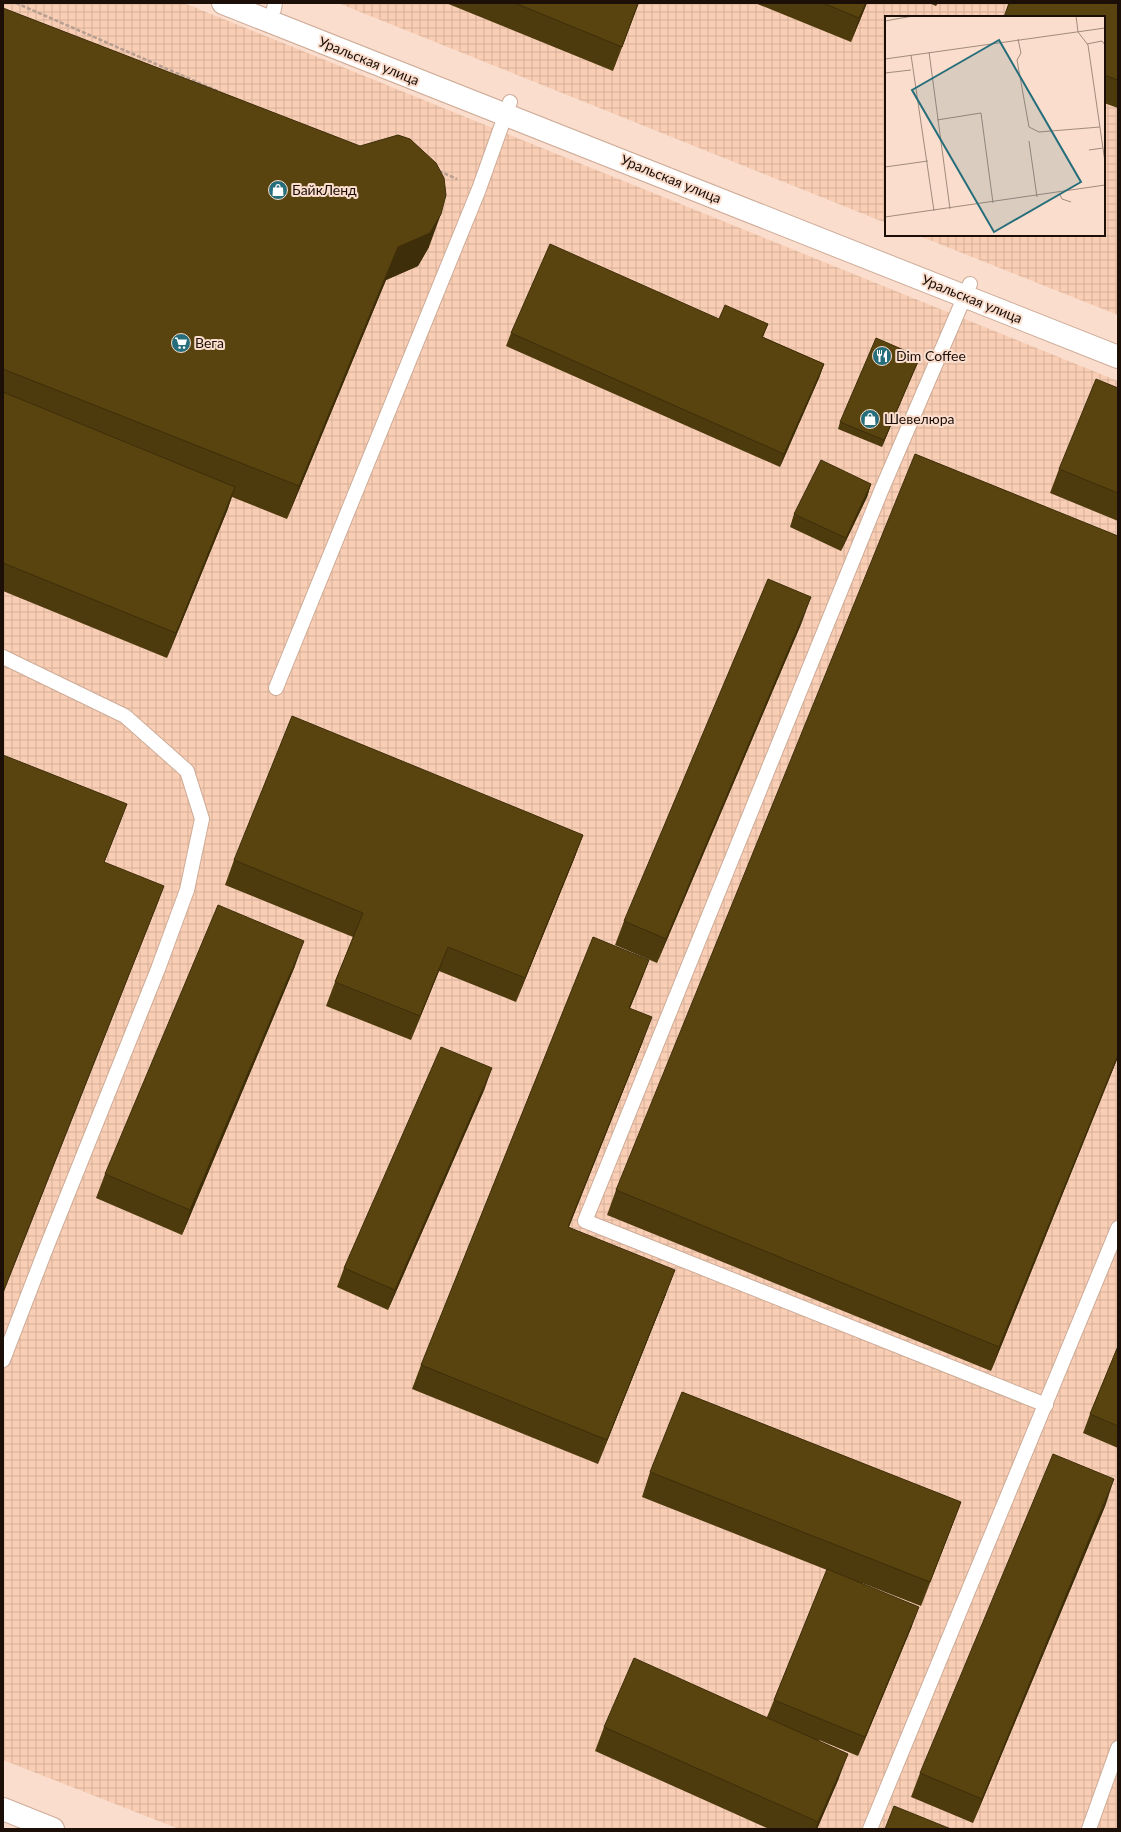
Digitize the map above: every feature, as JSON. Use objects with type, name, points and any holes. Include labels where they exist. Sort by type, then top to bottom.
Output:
[{"type":"main road","name":"Уральская улица","points":[[223,3],[429,85],[508,108]]},
{"type":"main road","name":"Уральская улица","points":[[269,5],[508,108],[967,290],[1118,343]]},
{"type":"main road","name":"Уральская улица","points":[[967,290],[1118,357]]},
{"type":"main road","points":[[3,1809],[53,1829]]},
{"type":"lane","points":[[276,688],[479,189],[508,108]]},
{"type":"lane","points":[[967,290],[881,491],[585,1222],[1046,1405]]},
{"type":"lane","points":[[3,657],[126,716],[187,771],[202,819],[187,890],[166,947],[44,1251],[3,1360]]},
{"type":"lane","points":[[870,1829],[1118,1228]]},
{"type":"lane","points":[[1089,1829],[1118,1748]]},
{"type":"path","points":[[16,3],[225,94]]},
{"type":"path","points":[[438,170],[479,189]]},
{"type":"shaded area","points":[[3,3],[184,3],[1118,381],[1118,1829],[179,1829],[3,1760]]},
{"type":"shaded area","points":[[338,3],[1118,3],[1118,315],[920,236],[1105,236],[1105,16],[885,16],[885,223]]},
{"type":"building","points":[[515,3],[638,3],[622,47]]},
{"type":"building","points":[[823,3],[866,3],[859,18]]},
{"type":"building","points":[[1009,3],[1118,3],[1118,80],[1105,75],[1105,16],[1004,16]]},
{"type":"building","name":"Вега","points":[[3,8],[360,146],[398,135],[410,139],[436,163],[444,178],[446,195],[441,214],[430,233],[398,247],[299,486],[3,369]]},
{"type":"building","points":[[550,244],[719,319],[725,305],[768,324],[762,337],[824,364],[784,454],[511,333]]},
{"type":"building","points":[[876,338],[920,357],[884,440],[840,422]]},
{"type":"building","points":[[1096,379],[1118,388],[1118,493],[1059,469]]},
{"type":"building","points":[[3,392],[235,487],[176,633],[3,563]]},
{"type":"building","points":[[915,454],[1118,536],[1118,1055],[999,1347],[616,1190]]},
{"type":"building","points":[[821,460],[871,484],[846,538],[794,514]]},
{"type":"building","points":[[768,579],[811,597],[666,939],[624,921]]},
{"type":"building","points":[[292,716],[583,835],[525,978],[448,947],[420,1016],[335,982],[363,913],[234,860]]},
{"type":"building","points":[[3,755],[127,804],[104,862],[164,886],[3,1292]]},
{"type":"building","points":[[218,905],[304,941],[190,1210],[105,1174]]},
{"type":"building","points":[[593,937],[649,960],[629,1008],[652,1017],[568,1227],[675,1270],[607,1440],[421,1365]]},
{"type":"building","points":[[441,1047],[492,1068],[395,1290],[344,1268]]},
{"type":"building","points":[[1118,1346],[1118,1426],[1090,1414]]},
{"type":"building","points":[[682,1392],[961,1502],[930,1582],[650,1472]]},
{"type":"building","points":[[1053,1454],[1114,1479],[982,1799],[920,1773]]},
{"type":"building","points":[[827,1569],[919,1607],[865,1737],[774,1700]]},
{"type":"building","points":[[634,1658],[848,1754],[818,1822],[604,1727]]},
{"type":"building","points":[[894,1806],[951,1829],[885,1829]]},
{"type":"place","name":"БайкЛенд","points":[[278,190]]},
{"type":"place","name":"Вега","points":[[181,343]]},
{"type":"place","name":"Dim Coffee","points":[[882,356]]},
{"type":"place","name":"Шевелюра","points":[[870,419]]}]
